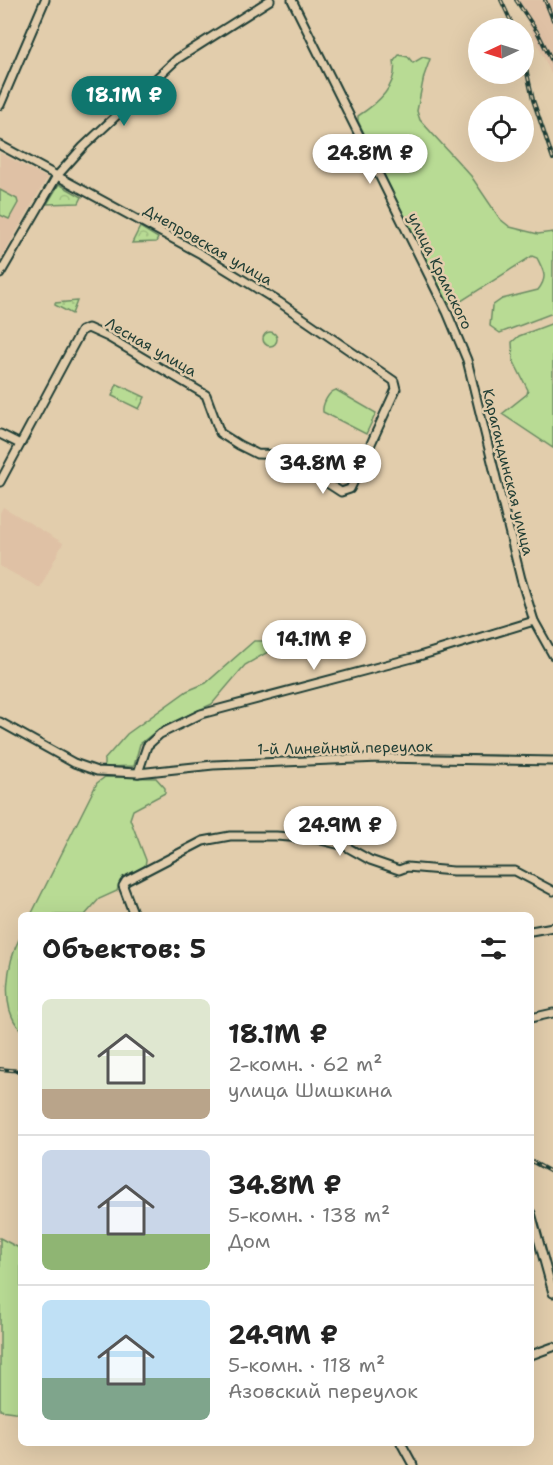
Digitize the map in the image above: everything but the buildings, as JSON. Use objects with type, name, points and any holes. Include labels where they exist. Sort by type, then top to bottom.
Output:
[{"type":"street","points":[[0,105],[45,0]]},
{"type":"street","points":[[0,274],[57,176],[159,74],[196,46],[270,0]]},
{"type":"street","name":"улица Крамского","points":[[292,0],[447,312],[467,360]]},
{"type":"street","name":"Днепровская улица","points":[[0,146],[201,254],[279,302],[394,381],[396,389],[350,489],[341,492],[284,455],[257,454],[220,433],[206,395]]},
{"type":"street","name":"Лесная улица","points":[[20,444],[81,331],[88,328],[98,331],[206,395]]},
{"type":"street","name":"Карагандинская улица","points":[[467,360],[509,539],[534,621],[553,655]]},
{"type":"street","points":[[0,434],[20,444],[0,482]]},
{"type":"street","points":[[138,773],[147,746],[160,734],[201,714],[416,657],[534,621]]},
{"type":"street","name":"1-й Линейный переулок","points":[[0,722],[87,769],[115,772],[138,773],[213,765],[369,759],[553,761]]},
{"type":"street","points":[[133,912],[124,894],[123,886],[126,881],[203,841],[230,836],[317,839],[345,846],[370,860],[399,870],[407,867],[453,871],[515,871],[553,891]]},
{"type":"street","points":[[534,930],[553,927]]},
{"type":"street","points":[[534,1017],[553,1013]]},
{"type":"street","points":[[534,1224],[553,1293]]},
{"type":"street","points":[[534,1354],[553,1347]]},
{"type":"street","points":[[403,1446],[413,1465]]},
{"type":"shaded area","points":[[518,0],[553,0],[553,78],[534,37],[534,18],[525,18]]},
{"type":"shaded area","points":[[0,153],[47,178],[0,261]]},
{"type":"shaded area","points":[[3,507],[63,543],[40,588],[0,566],[0,513]]},
{"type":"green space","points":[[399,55],[408,57],[413,63],[423,57],[430,59],[417,111],[420,120],[471,176],[500,219],[510,227],[538,234],[553,232],[553,313],[500,333],[490,326],[492,306],[502,299],[538,290],[541,285],[544,278],[543,271],[537,258],[532,256],[455,305],[446,302],[358,121],[358,116],[373,105],[390,86],[394,61]]},
{"type":"green space","points":[[59,184],[82,197],[79,203],[47,204]]},
{"type":"green space","points":[[0,190],[17,199],[18,203],[9,219],[0,215]]},
{"type":"green space","points":[[140,227],[158,238],[156,242],[132,243]]},
{"type":"green space","points":[[77,301],[72,314],[55,305],[55,303]]},
{"type":"green space","points":[[553,323],[553,448],[502,414],[527,394],[528,390],[513,360],[512,342],[519,336]]},
{"type":"green space","points":[[270,332],[275,334],[277,339],[275,344],[270,346],[265,344],[263,339],[265,334]]},
{"type":"green space","points":[[117,384],[145,397],[139,409],[112,396]]},
{"type":"green space","points":[[336,390],[376,413],[366,434],[323,412],[326,399]]},
{"type":"green space","points":[[254,641],[273,641],[268,652],[245,665],[212,704],[160,728],[140,744],[134,766],[104,767],[104,760],[127,734],[187,691],[206,683]]},
{"type":"green space","points":[[105,777],[156,778],[165,788],[165,793],[133,810],[130,819],[146,860],[145,866],[120,881],[117,891],[99,899],[88,912],[32,912],[97,783]]},
{"type":"green space","points":[[18,942],[18,1026],[10,1010],[8,998],[9,972]]},
{"type":"green space","points":[[0,1238],[18,1247],[18,1413],[0,1410]]},
{"type":"railway","points":[[501,0],[509,18]]},
{"type":"railway","points":[[516,0],[538,33],[553,63]]},
{"type":"railway","points":[[545,0],[553,20]]},
{"type":"railway","points":[[529,84],[553,159]]},
{"type":"railway","points":[[0,1069],[18,1071]]},
{"type":"railway","points":[[534,1163],[553,1173]]}]
